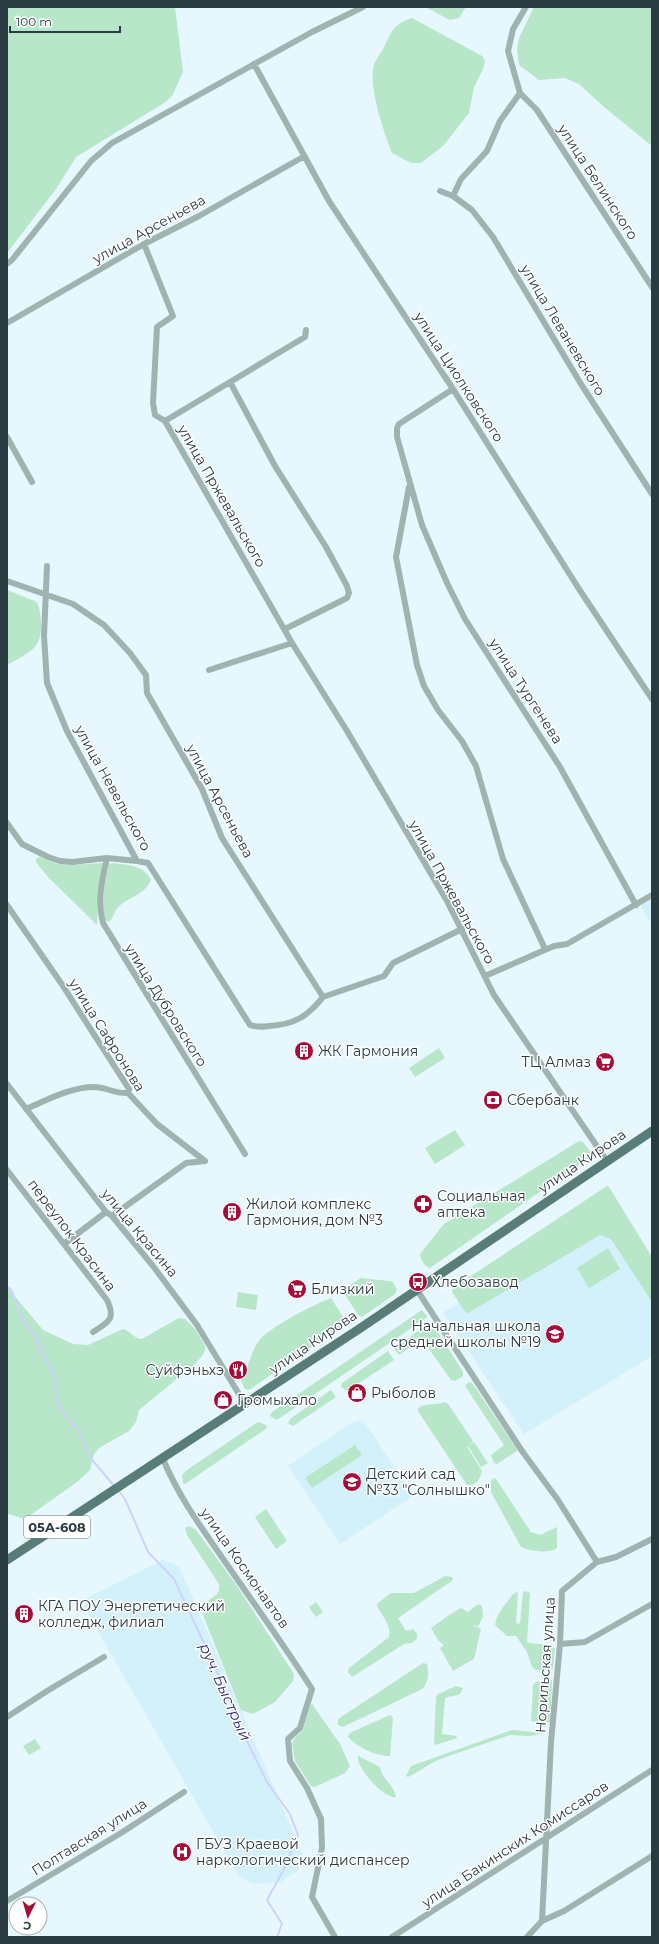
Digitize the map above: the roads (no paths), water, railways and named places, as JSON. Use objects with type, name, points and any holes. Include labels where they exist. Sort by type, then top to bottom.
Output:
[{"type":"main road","name":"улица Кирова","points":[[7,1560],[163,1459],[652,1131]]},
{"type":"street","points":[[7,264],[12,260],[98,154],[112,143],[312,32],[363,7]]},
{"type":"street","points":[[453,196],[461,179],[488,151],[500,121],[520,93],[508,51],[513,29],[526,7]]},
{"type":"street","name":"улица Циолковского","points":[[254,64],[303,157],[329,202],[453,389],[579,589],[652,699]]},
{"type":"street","name":"улица Белинского","points":[[520,93],[536,110],[652,287]]},
{"type":"street","name":"улица Арсеньева","points":[[7,323],[144,244],[199,216],[303,157]]},
{"type":"street","name":"улица Леваневского","points":[[440,191],[453,196],[472,210],[493,237],[581,384],[652,494]]},
{"type":"street","name":"улица Пржевальского","points":[[144,244],[173,316],[156,327],[153,410],[155,415],[165,421],[292,643],[347,731],[462,929],[506,1015],[607,1161]]},
{"type":"street","points":[[165,421],[305,337],[306,330]]},
{"type":"street","points":[[230,382],[275,466],[326,547],[349,593],[347,598],[285,629]]},
{"type":"street","name":"улица Тургенева","points":[[453,389],[400,424],[397,428],[396,437],[430,547],[465,619],[560,767],[636,905]]},
{"type":"street","points":[[7,437],[32,482]]},
{"type":"street","points":[[410,484],[396,557],[417,665],[424,686],[438,710],[462,741],[476,766],[503,859],[545,950]]},
{"type":"street","points":[[7,581],[46,594],[47,566]]},
{"type":"street","name":"улица Арсеньева","points":[[46,594],[82,609],[104,625],[130,653],[146,675],[147,693],[202,788],[222,838],[323,997]]},
{"type":"street","name":"улица Невельского","points":[[46,594],[44,642],[47,683],[67,731],[137,861],[148,863],[250,1025],[268,1026],[294,1023],[308,1013],[323,997]]},
{"type":"street","points":[[209,670],[292,643]]},
{"type":"street","points":[[7,823],[22,844],[48,857],[60,861],[72,862],[108,858],[137,861]]},
{"type":"street","name":"улица Дубровского","points":[[108,858],[101,884],[99,909],[103,923],[120,954],[245,1154]]},
{"type":"street","points":[[485,976],[554,946],[567,944],[652,895]]},
{"type":"street","name":"улица Сафронова","points":[[7,905],[61,983],[129,1089],[128,1093],[157,1124],[205,1162],[186,1163],[109,1214]]},
{"type":"street","points":[[323,997],[384,976],[393,963],[462,929]]},
{"type":"street","name":"улица Красина","points":[[7,1084],[109,1214],[153,1266],[198,1325],[245,1404]]},
{"type":"street","points":[[26,1109],[49,1099],[86,1088],[97,1087],[116,1093],[128,1093]]},
{"type":"street","name":"переулок Красина","points":[[7,1170],[107,1300],[111,1308],[109,1322],[93,1332]]},
{"type":"street","points":[[64,1244],[109,1214]]},
{"type":"street","points":[[417,1290],[522,1451],[558,1500],[597,1562],[616,1557],[652,1539]]},
{"type":"street","name":"улица Космонавтов","points":[[163,1459],[170,1476],[196,1520],[272,1628],[312,1689],[300,1728],[288,1739],[290,1761],[307,1788],[321,1819],[322,1848],[312,1897],[335,1937]]},
{"type":"street","name":"Норильская улица","points":[[542,1921],[551,1742],[560,1644],[562,1591],[597,1562]]},
{"type":"street","points":[[560,1644],[585,1642],[652,1604]]},
{"type":"street","points":[[7,1717],[46,1691],[104,1657]]},
{"type":"street","name":"улица Бакинских Комиссаров","points":[[392,1937],[652,1770]]},
{"type":"street","name":"Полтавская улица","points":[[7,1901],[184,1792]]},
{"type":"street","points":[[526,1937],[542,1921],[564,1911],[652,1856]]},
{"type":"waterway","name":"руч. Быстрый","points":[[7,1286],[12,1291],[22,1319],[34,1334],[55,1378],[58,1402],[67,1418],[79,1430],[89,1456],[115,1487]]},
{"type":"waterway","name":"руч. Быстрый","points":[[118,1490],[125,1499],[148,1552],[174,1579],[217,1671],[242,1731],[267,1782],[290,1814],[298,1835],[284,1869],[267,1900],[282,1924],[277,1937]]},
{"type":"place","name":"ЖК Гармония","points":[[304,1051]]},
{"type":"place","name":"ТЦ Алмаз","points":[[605,1062]]},
{"type":"place","name":"Сбербанк","points":[[493,1100]]},
{"type":"place","name":"Социальная аптека","points":[[423,1204]]},
{"type":"place","name":"Жилой комплекс Гармония, дом №3","points":[[232,1212]]},
{"type":"place","name":"Хлебoзавод","points":[[418,1282]]},
{"type":"place","name":"Близкий","points":[[297,1289]]},
{"type":"place","name":"Начальная школа средней школы №19","points":[[555,1334]]},
{"type":"place","name":"Суйфэньхэ","points":[[238,1370]]},
{"type":"place","name":"Рыболов","points":[[357,1393]]},
{"type":"place","name":"Громыхало","points":[[223,1400]]},
{"type":"place","name":"Детский сад №33 \"Солнышко\"","points":[[352,1482]]},
{"type":"place","name":"КГА ПОУ Энергетический колледж, филиал","points":[[24,1614]]},
{"type":"place","name":"ГБУЗ Краевой наркологический диспансер","points":[[182,1852]]}]
